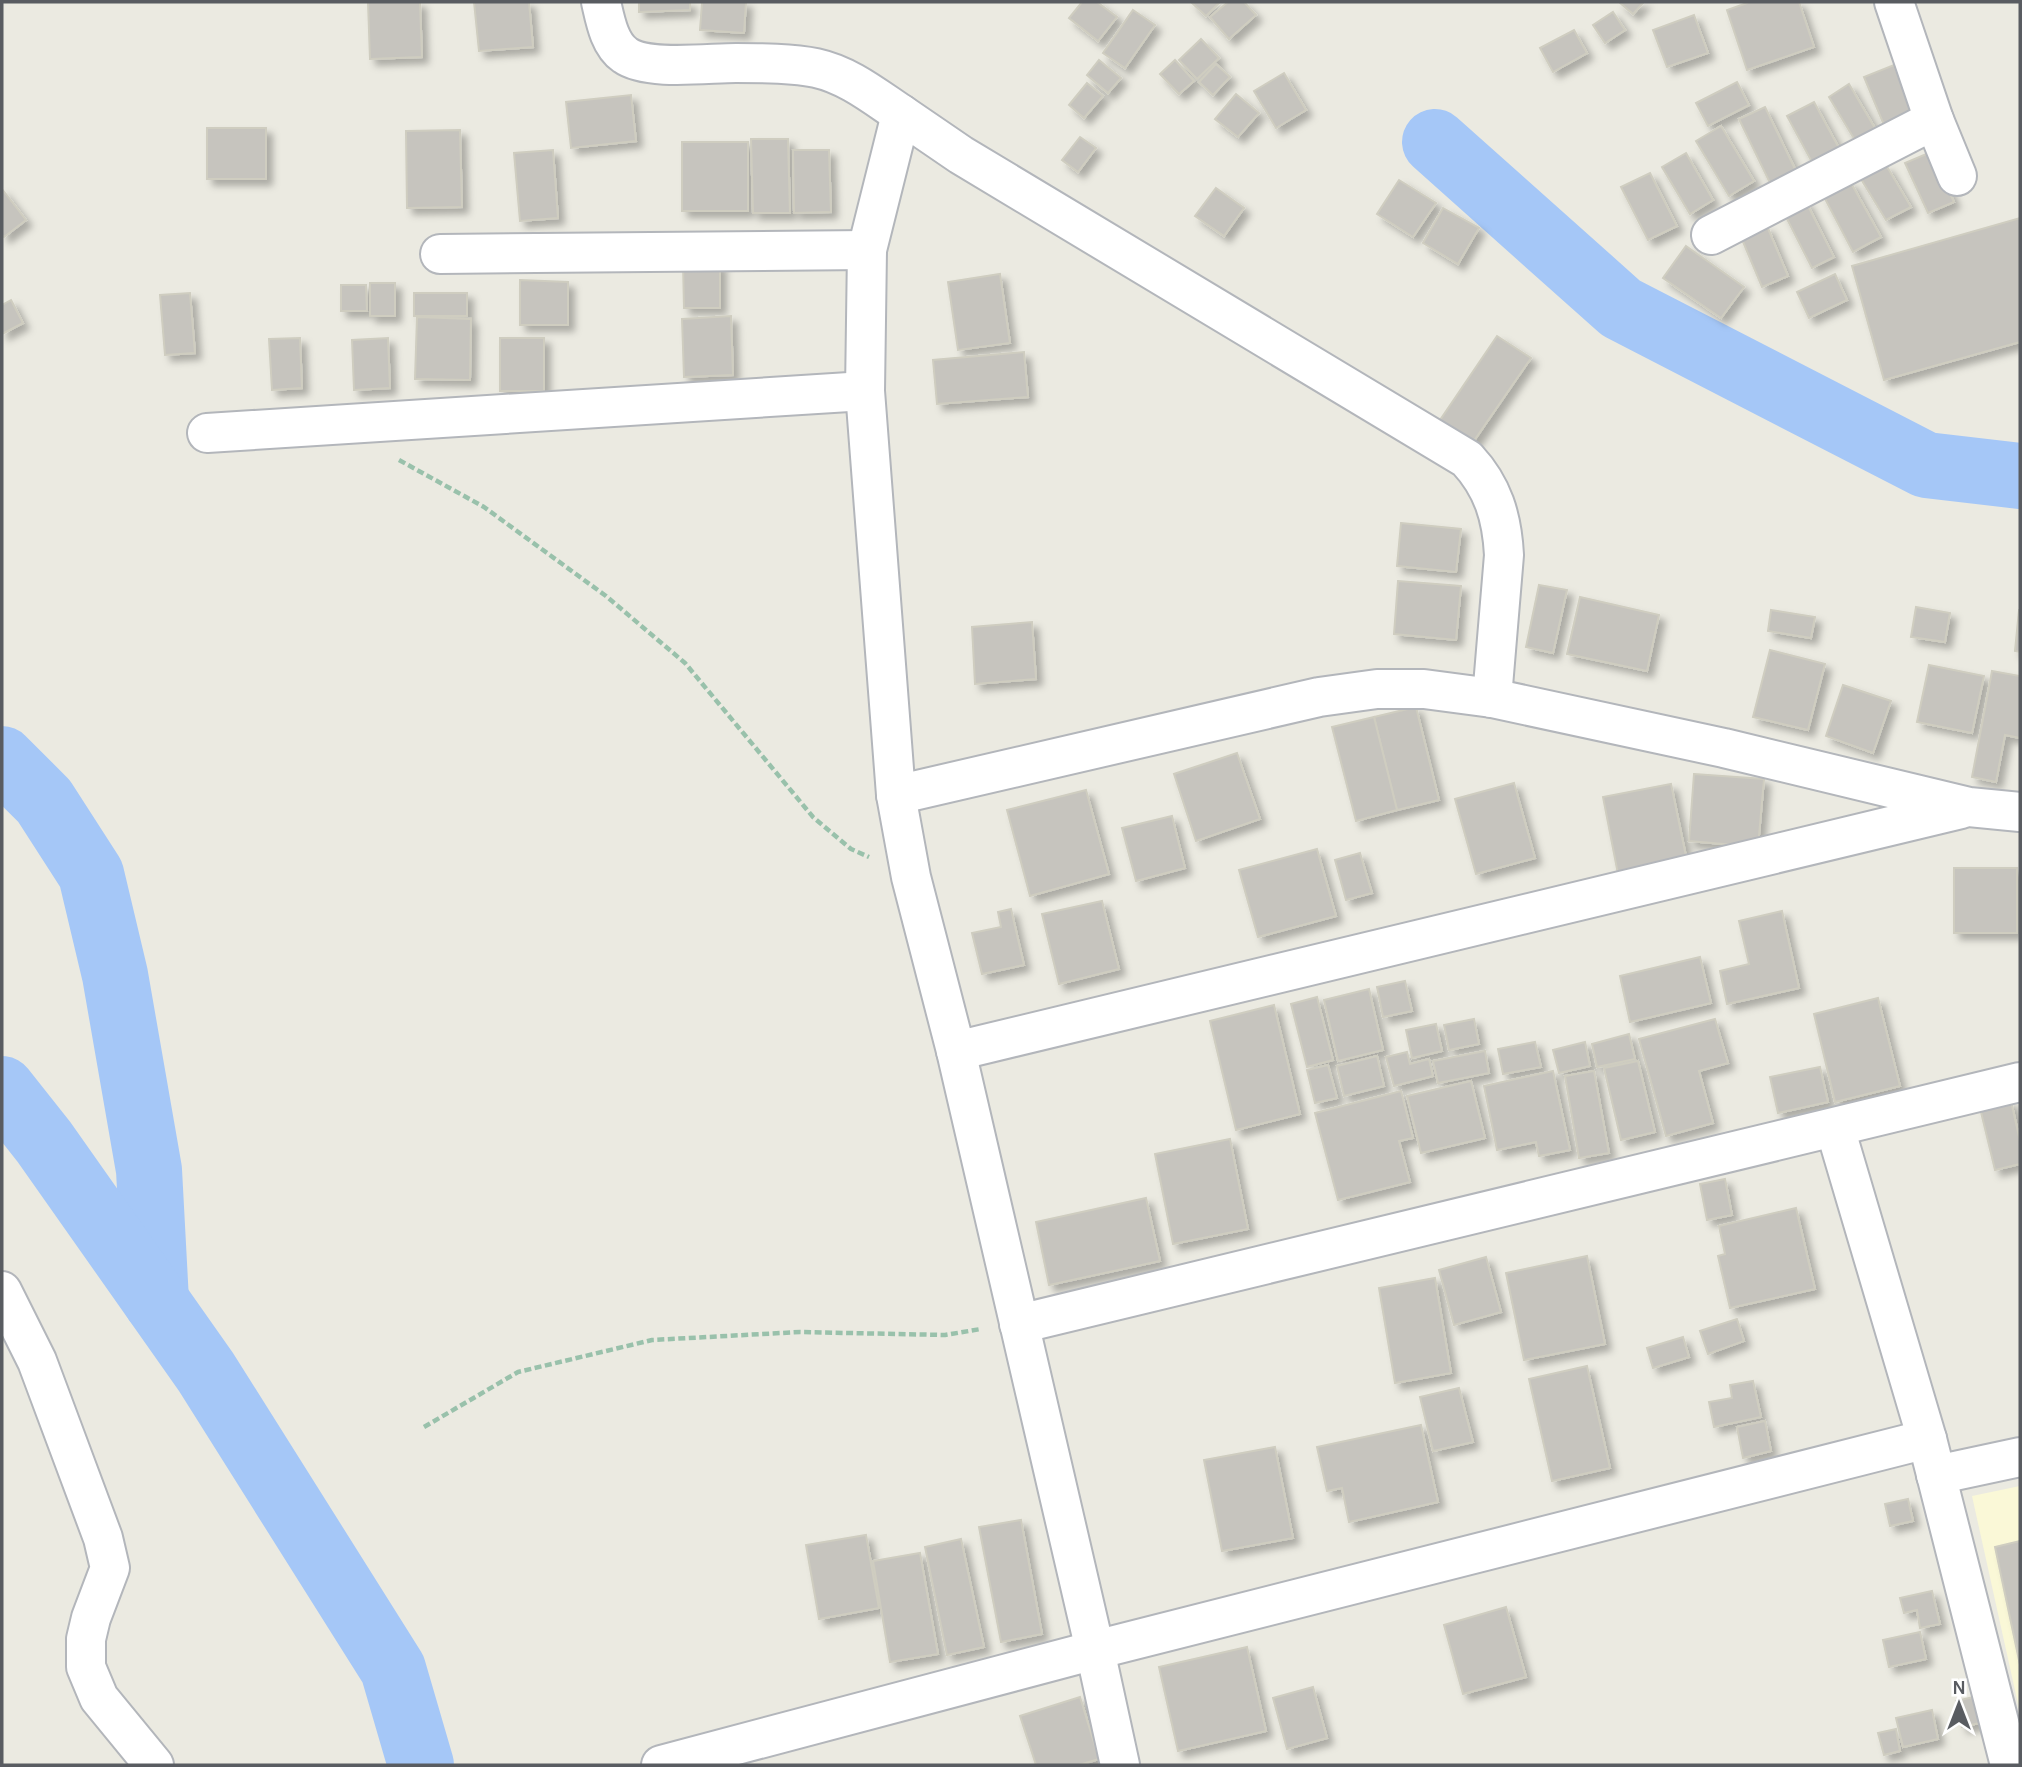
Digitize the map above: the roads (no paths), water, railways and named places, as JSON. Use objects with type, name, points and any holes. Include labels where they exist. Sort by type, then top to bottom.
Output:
[{"type":"street","points":[[601,2],[615,43],[624,54],[634,59],[666,64],[739,63],[815,68],[849,80],[961,155],[1467,459],[1480,473],[1494,496],[1503,533],[1504,555],[1492,698]]},
{"type":"street","points":[[1894,2],[1956,176]]},
{"type":"street","points":[[901,114],[867,250],[865,391],[896,795],[911,877],[956,1051],[1120,1765]]},
{"type":"street","points":[[1711,235],[1934,120]]},
{"type":"street","points":[[440,254],[867,250]]},
{"type":"street","points":[[207,433],[865,391]]},
{"type":"street","points":[[896,795],[1319,697],[1377,689],[1424,689],[1492,698],[1724,748],[1969,807],[2020,812]]},
{"type":"street","points":[[956,1051],[1969,807]]},
{"type":"street","points":[[1019,1324],[2020,1083]]},
{"type":"street","points":[[1835,1128],[1927,1439],[2009,1763]]},
{"type":"street","points":[[2,1291],[37,1361],[110,1568],[91,1618],[86,1639],[86,1667],[99,1698],[154,1765]]},
{"type":"street","points":[[661,1765],[1095,1650],[1927,1439]]},
{"type":"street","points":[[1936,1475],[2020,1457]]},
{"type":"waterway","points":[[1435,142],[1621,308],[1926,465],[2020,476]]},
{"type":"waterway","points":[[2,759],[44,801],[91,874],[115,975],[149,1170],[156,1301]]},
{"type":"waterway","points":[[2,1089],[44,1142],[206,1372],[393,1669],[421,1765]]}]
